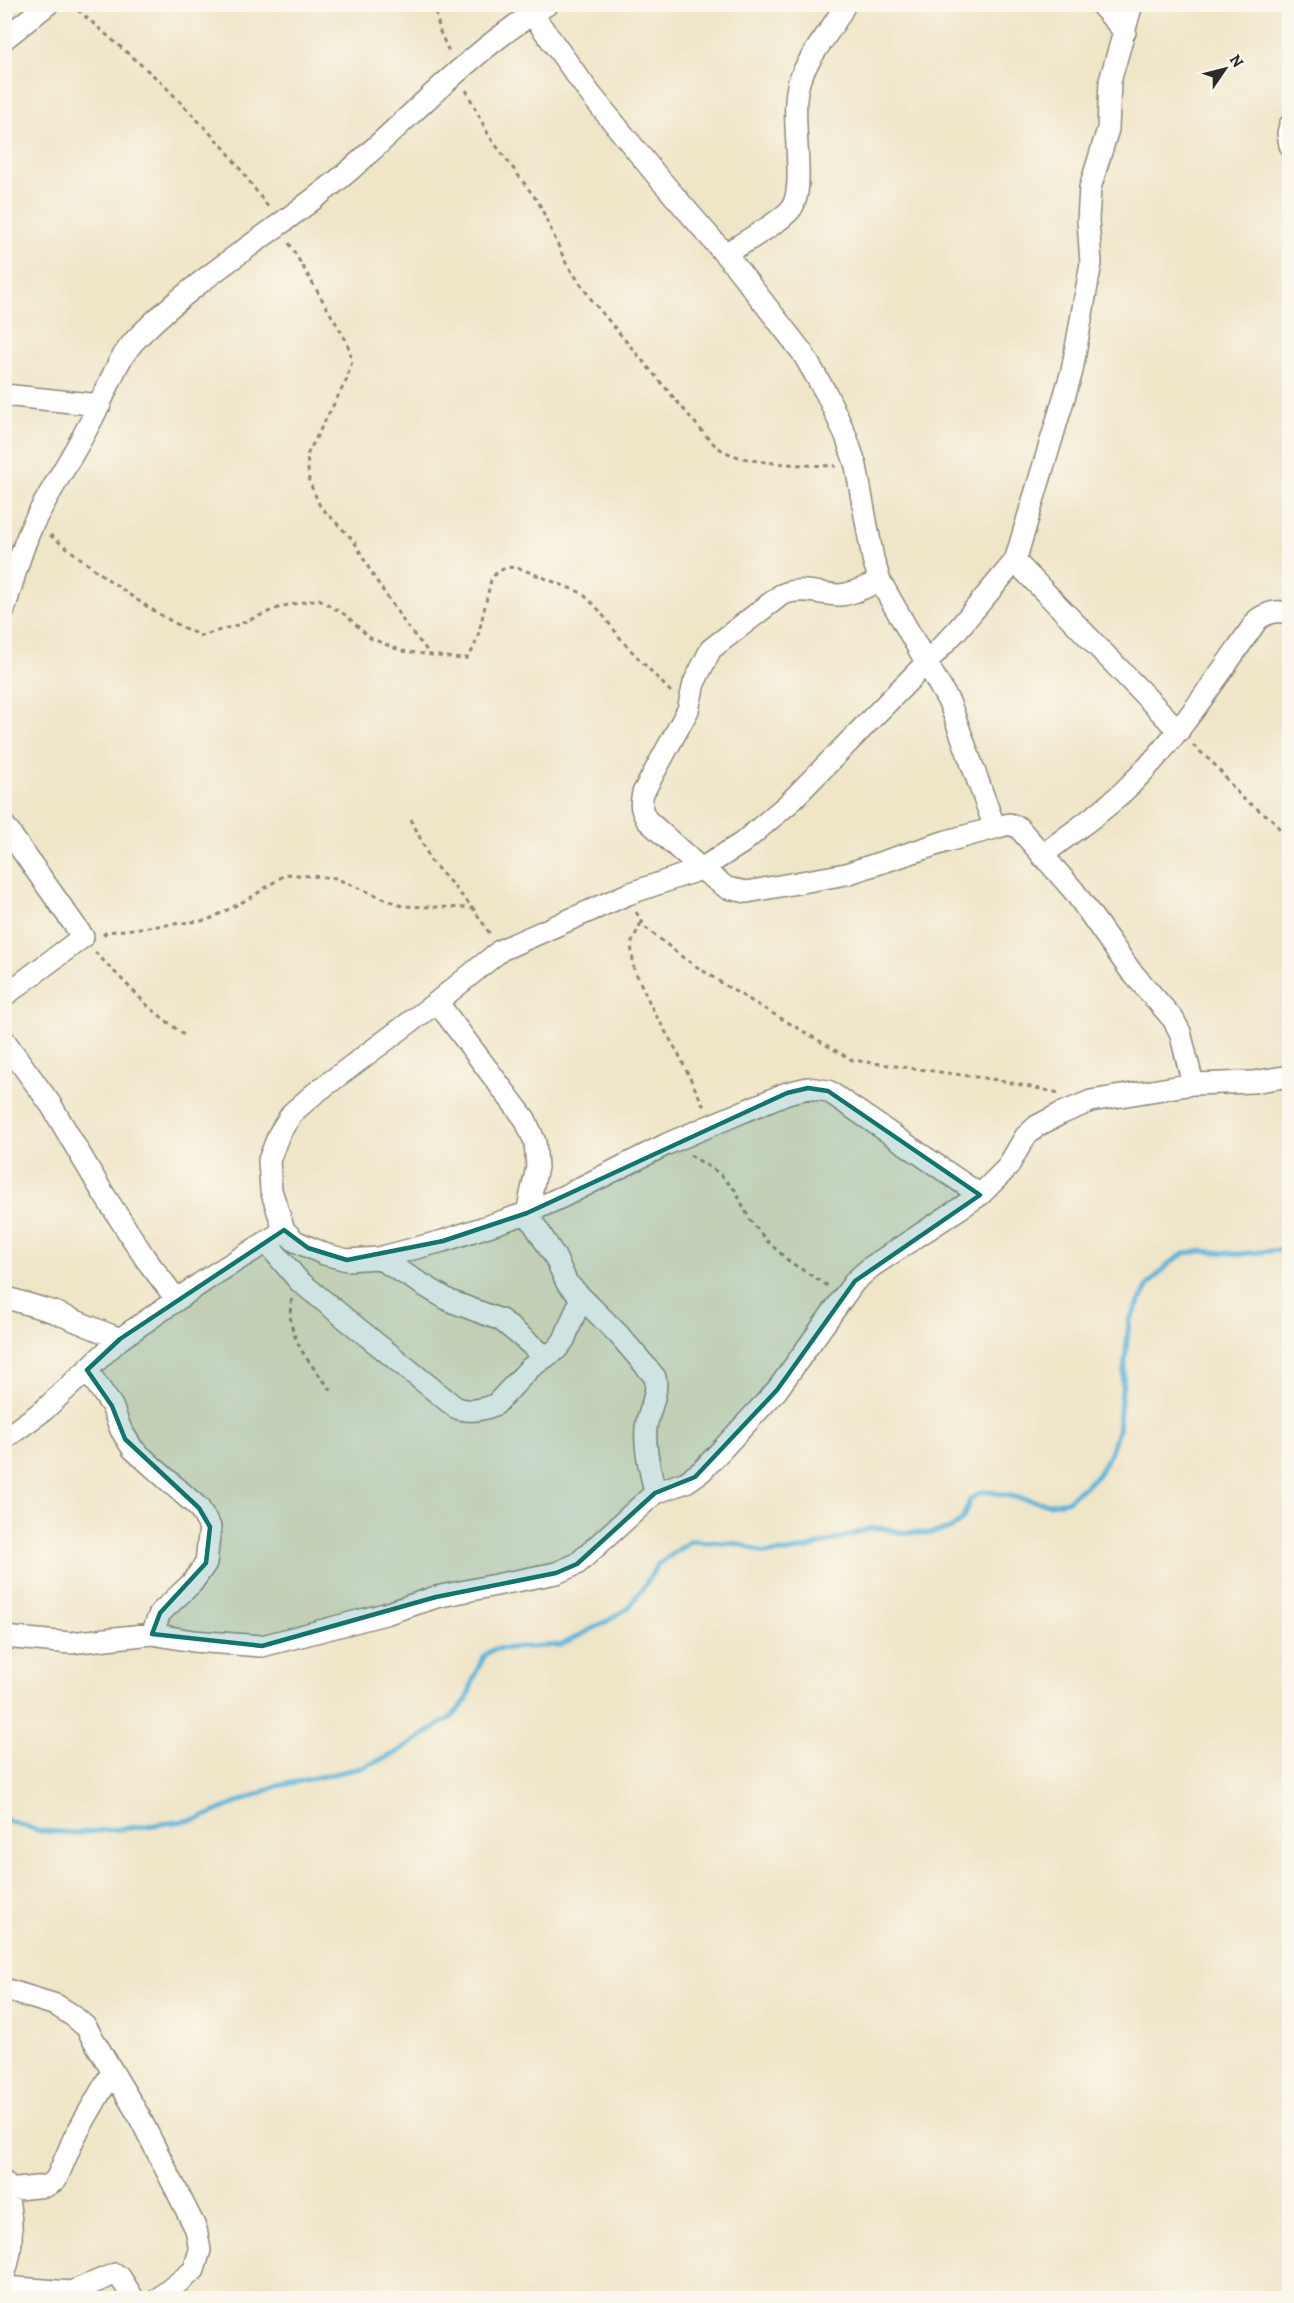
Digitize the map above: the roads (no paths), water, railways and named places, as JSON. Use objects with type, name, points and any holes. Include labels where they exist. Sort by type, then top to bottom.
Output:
[{"type":"street","points":[[4,39],[48,4]]},
{"type":"street","points":[[725,254],[788,213],[797,200],[795,99],[800,79],[817,46],[838,20],[845,4]]},
{"type":"street","points":[[1100,4],[1125,32]]},
{"type":"street","points":[[980,1195],[828,1091],[808,1088],[787,1093],[667,1144],[527,1213],[443,1241],[378,1257],[347,1260],[324,1254],[295,1241],[284,1230],[271,1190],[269,1160],[279,1134],[292,1113],[501,950],[628,894],[702,869],[742,843],[788,804],[927,662],[958,629],[1014,561],[1072,371],[1091,263],[1088,220],[1090,188],[1108,129],[1110,81],[1132,4]]},
{"type":"street","points":[[4,610],[33,526],[100,405],[113,372],[140,336],[217,270],[279,226],[348,171],[458,72],[534,8],[609,117],[725,254],[802,352],[846,436],[856,466],[873,559],[880,581],[950,704],[995,828]]},
{"type":"street","points":[[1290,125],[1288,133],[1290,145]]},
{"type":"street","points":[[4,395],[100,405]]},
{"type":"street","points":[[1014,561],[1179,730]]},
{"type":"street","points":[[880,581],[847,594],[800,590],[781,595],[711,649],[694,683],[688,710],[643,793],[640,804],[647,820],[727,888],[747,892],[846,874],[947,841],[1009,824],[1018,827],[1074,891],[1130,970],[1173,1019],[1180,1032],[1193,1084]]},
{"type":"street","points":[[1042,856],[1062,839],[1099,814],[1124,791],[1179,730],[1258,619],[1268,613],[1281,611],[1290,613]]},
{"type":"street","points":[[4,825],[86,940],[4,996]]},
{"type":"street","points":[[437,1002],[525,1119],[535,1142],[537,1167],[527,1213],[555,1257],[567,1282],[619,1335],[655,1377],[657,1384],[646,1425],[646,1440],[655,1493]]},
{"type":"street","points":[[4,1040],[51,1105],[103,1194],[145,1258],[177,1300]]},
{"type":"street","points":[[4,1637],[70,1643],[152,1634],[193,1641],[262,1646],[386,1614],[436,1598],[556,1573],[577,1564],[655,1493],[686,1482],[702,1471],[777,1389],[844,1296],[871,1267],[980,1195],[1007,1168],[1024,1137],[1037,1126],[1091,1101],[1193,1084],[1253,1082],[1290,1076]]},
{"type":"street","points":[[4,1439],[45,1410],[120,1339],[284,1230]]},
{"type":"street","points":[[266,1242],[299,1281],[462,1411],[496,1404],[530,1368],[557,1350],[564,1340],[581,1298]]},
{"type":"street","points":[[378,1257],[450,1301],[501,1320],[546,1357]]},
{"type":"street","points":[[4,1297],[54,1312],[120,1339]]},
{"type":"street","points":[[87,1370],[112,1406],[125,1439],[199,1509],[210,1527],[206,1563],[192,1583],[160,1613],[152,1634]]},
{"type":"street","points":[[4,1989],[56,2005],[86,2027],[152,2141],[196,2229],[200,2250],[194,2270],[159,2298]]},
{"type":"street","points":[[4,2275],[12,2254],[6,2186],[46,2186],[56,2180],[74,2138],[112,2072]]},
{"type":"street","points":[[4,2288],[71,2292],[115,2274],[120,2277],[133,2298]]},
{"type":"waterway","points":[[4,1819],[39,1831],[78,1833],[198,1819],[277,1786],[361,1768],[396,1753],[452,1717],[466,1701],[485,1655],[494,1649],[561,1645],[609,1620],[628,1608],[657,1565],[691,1541],[740,1544],[764,1553],[787,1552],[809,1548],[872,1528],[903,1533],[931,1533],[950,1529],[962,1520],[970,1500],[981,1492],[1049,1504],[1067,1501],[1097,1476],[1110,1454],[1118,1431],[1129,1321],[1148,1285],[1171,1262],[1185,1253],[1202,1251],[1241,1254],[1290,1249]]}]
